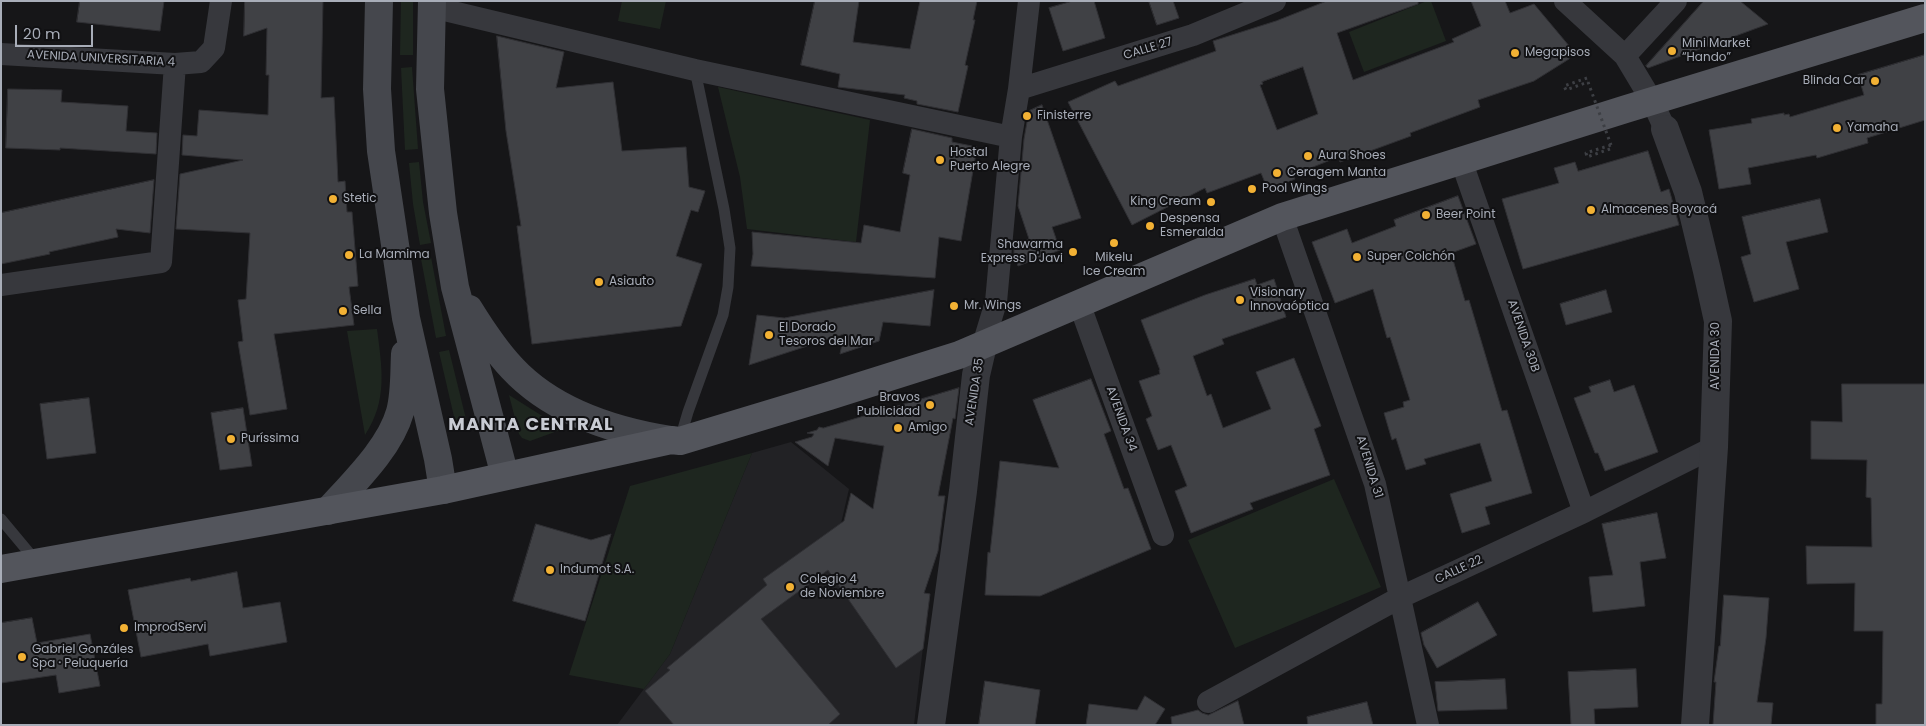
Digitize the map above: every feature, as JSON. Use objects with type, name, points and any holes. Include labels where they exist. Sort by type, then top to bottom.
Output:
[{"type":"main road","points":[[378,1],[377,90],[382,151],[406,318],[443,490]]},
{"type":"main road","points":[[432,4],[430,89],[443,212],[455,287],[505,476]]},
{"type":"main road","points":[[1,569],[328,512],[675,441],[838,394],[983,345],[1282,217],[1461,160],[1925,18]]},
{"type":"main road","points":[[455,287],[489,341],[512,369],[541,393],[570,410],[602,423],[635,434],[675,441]]},
{"type":"main road","points":[[328,512],[372,461],[389,436],[400,412],[404,385],[406,318]]},
{"type":"street","name":"AVENIDA UNIVERSITARIA 4","points":[[1,54],[175,64],[201,62],[214,48],[221,1]]},
{"type":"street","name":"AVENIDA 35","points":[[931,725],[963,491],[976,375],[996,302],[1011,137],[1030,1]]},
{"type":"street","name":"CALLE 27","points":[[1019,89],[1193,35],[1275,1]]},
{"type":"street","name":"AVENIDA 30","points":[[1565,1],[1625,56],[1652,101],[1665,128],[1688,192],[1718,321],[1714,447],[1695,725]]},
{"type":"street","points":[[1625,56],[1676,1]]},
{"type":"street","points":[[432,4],[695,70],[1011,137]]},
{"type":"street","points":[[1,285],[161,262],[175,64]]},
{"type":"street","name":"AVENIDA 30B","points":[[1461,160],[1584,512]]},
{"type":"street","name":"AVENIDA 31","points":[[1282,217],[1376,484],[1428,725]]},
{"type":"street","name":"AVENIDA 34","points":[[1079,303],[1163,535]]},
{"type":"street","name":"CALLE 22","points":[[1208,702],[1401,598],[1584,512],[1714,447]]},
{"type":"lane","points":[[675,441],[692,401],[723,315],[728,287],[730,248],[724,209],[695,70]]},
{"type":"lane","points":[[1,519],[37,562]]},
{"type":"path","points":[[1587,78],[1564,86],[1566,90],[1588,82],[1611,145],[1586,153],[1587,157],[1610,149]]},
{"type":"shaded area","points":[[401,1],[413,1],[413,55],[400,55]]},
{"type":"shaded area","points":[[622,1],[666,1],[660,29],[618,21]]},
{"type":"shaded area","points":[[1431,1],[1446,41],[1364,72],[1349,32]]},
{"type":"shaded area","points":[[412,67],[418,149],[405,150],[401,68]]},
{"type":"shaded area","points":[[718,87],[870,120],[856,242],[747,229],[740,177]]},
{"type":"shaded area","points":[[419,162],[423,202],[431,243],[420,245],[409,163]]},
{"type":"shaded area","points":[[431,257],[446,336],[436,338],[421,259]]},
{"type":"shaded area","points":[[377,329],[382,383],[377,409],[365,435],[347,331]]},
{"type":"shaded area","points":[[449,350],[466,419],[455,421],[439,352]]},
{"type":"shaded area","points":[[509,395],[563,429],[530,441],[522,438],[519,434]]},
{"type":"shaded area","name":"Colegio 4 de Noviembre","points":[[791,442],[849,489],[840,528],[923,647],[914,725],[617,725],[670,654],[752,453]]},
{"type":"shaded area","points":[[752,453],[670,654],[644,689],[569,675],[630,486]]},
{"type":"shaded area","points":[[1334,479],[1381,587],[1235,648],[1188,540]]},
{"type":"building","points":[[80,1],[164,1],[160,31],[77,22]]},
{"type":"building","points":[[245,1],[323,1],[321,98],[334,97],[338,182],[345,181],[347,212],[352,212],[358,286],[349,287],[354,325],[274,334],[287,409],[250,415],[238,342],[243,341],[238,300],[246,299],[250,233],[176,229],[180,174],[243,160],[182,155],[183,135],[197,136],[199,110],[268,115],[269,75],[266,75],[267,28],[244,36]]},
{"type":"building","points":[[815,1],[859,1],[853,42],[910,49],[920,1],[977,1],[973,20],[975,20],[965,65],[968,66],[958,112],[917,104],[917,101],[904,98],[905,95],[838,87],[840,74],[801,65]]},
{"type":"building","points":[[1073,1],[1094,1],[1105,38],[1063,51],[1049,8]]},
{"type":"building","points":[[1149,1],[1173,1],[1179,18],[1157,25]]},
{"type":"building","points":[[1327,1],[1418,1],[1418,4],[1337,33],[1353,80],[1454,42],[1452,39],[1481,26],[1471,1],[1505,1],[1510,13],[1534,4],[1570,47],[1569,59],[1534,81],[1478,100],[1480,107],[1410,133],[1411,136],[1340,162],[1338,157],[1293,175],[1295,179],[1268,190],[1261,173],[1207,193],[1205,188],[1132,225],[1068,102],[1115,81],[1118,86],[1216,51],[1213,41],[1276,21]],"holes":[[[1303,67],[1318,114],[1277,130],[1260,85],[1263,84],[1262,82]]]},
{"type":"building","points":[[1704,1],[1740,1],[1768,24],[1648,68],[1646,66]]},
{"type":"building","points":[[497,36],[564,52],[556,88],[613,82],[622,151],[686,147],[689,187],[705,191],[698,212],[691,210],[676,256],[702,264],[681,326],[532,344],[517,226],[521,226],[506,131]]},
{"type":"building","points":[[1925,55],[1925,120],[1867,138],[1868,143],[1817,158],[1816,155],[1748,168],[1751,184],[1719,189],[1709,130],[1752,123],[1751,119],[1784,113],[1784,115],[1789,114],[1790,117],[1864,95],[1858,75]]},
{"type":"building","points":[[8,89],[62,90],[61,102],[128,106],[126,131],[157,133],[156,154],[60,148],[60,150],[6,148]]},
{"type":"building","points":[[1042,105],[1081,218],[1052,227],[1060,250],[1018,266],[1014,254],[1014,244],[1029,239],[1018,206],[1024,139],[1029,111]]},
{"type":"building","points":[[912,129],[952,138],[952,142],[977,147],[961,241],[939,237],[935,278],[751,266],[753,254],[752,232],[861,243],[864,225],[900,232],[910,175],[903,173]]},
{"type":"building","points":[[1648,151],[1661,192],[1669,189],[1679,225],[1523,269],[1502,199],[1559,183],[1554,168],[1575,162],[1578,171]]},
{"type":"building","points":[[154,180],[150,233],[116,229],[118,237],[1,264],[1,213]]},
{"type":"building","points":[[1458,196],[1476,244],[1451,253],[1465,301],[1469,300],[1502,411],[1507,410],[1532,493],[1485,507],[1490,524],[1462,533],[1450,494],[1492,481],[1480,443],[1424,459],[1426,464],[1406,470],[1396,438],[1392,440],[1384,413],[1404,407],[1403,402],[1410,400],[1390,337],[1387,338],[1373,289],[1335,303],[1312,242],[1347,229],[1352,243],[1396,226],[1394,220]]},
{"type":"building","points":[[1820,199],[1828,232],[1786,242],[1799,289],[1754,302],[1741,257],[1751,254],[1742,217]]},
{"type":"building","points":[[1255,279],[1257,285],[1274,279],[1286,317],[1222,339],[1224,344],[1193,356],[1207,396],[1211,394],[1223,428],[1271,409],[1256,372],[1294,358],[1321,426],[1314,429],[1330,475],[1250,503],[1253,509],[1191,533],[1175,491],[1187,486],[1171,445],[1158,450],[1146,419],[1152,416],[1139,381],[1160,374],[1160,370],[1141,320],[1205,295]]},
{"type":"building","points":[[934,290],[930,326],[883,322],[879,341],[840,354],[844,334],[749,365],[757,315],[784,318]]},
{"type":"building","points":[[1606,290],[1612,312],[1566,325],[1560,304]]},
{"type":"building","points":[[1091,379],[1111,431],[1104,434],[1124,489],[1128,488],[1151,549],[1040,596],[985,595],[988,552],[990,553],[1000,461],[1059,468],[1033,400]]},
{"type":"building","points":[[1610,380],[1614,392],[1634,385],[1658,452],[1605,471],[1598,453],[1595,453],[1574,398],[1591,392],[1589,387]]},
{"type":"building","points":[[1842,384],[1925,384],[1925,725],[1876,725],[1876,704],[1882,704],[1883,631],[1854,631],[1855,583],[1807,584],[1806,546],[1872,547],[1871,498],[1866,497],[1867,460],[1811,459],[1811,421],[1842,422]]},
{"type":"building","points":[[959,388],[955,419],[953,418],[938,496],[945,496],[938,551],[924,593],[930,594],[923,649],[896,668],[828,570],[761,619],[840,714],[828,725],[674,725],[645,691],[670,670],[667,668],[767,585],[763,579],[844,521],[851,493],[873,509],[884,446],[835,438],[828,466],[795,442],[812,437],[814,434],[807,433],[817,430],[819,427],[823,428]]},
{"type":"building","points":[[89,398],[96,453],[47,459],[40,404]]},
{"type":"building","name":"Puríssima","points":[[243,408],[252,466],[220,470],[211,413]]},
{"type":"building","points":[[1657,513],[1666,558],[1640,562],[1645,606],[1593,612],[1589,577],[1613,575],[1602,524]]},
{"type":"building","name":"Indumot S.A.","points":[[536,524],[591,540],[611,534],[585,621],[513,601]]},
{"type":"building","points":[[237,572],[243,608],[280,602],[287,642],[210,656],[208,644],[141,657],[128,590],[190,578],[191,581]]},
{"type":"building","points":[[1724,595],[1769,598],[1766,638],[1757,702],[1773,703],[1771,725],[1713,725],[1716,682],[1714,682],[1720,646]]},
{"type":"building","points":[[1478,602],[1497,635],[1437,668],[1424,645],[1421,633]]},
{"type":"building","points":[[32,618],[37,643],[90,634],[100,686],[59,693],[56,675],[1,683],[1,623]]},
{"type":"building","points":[[1636,669],[1638,707],[1594,709],[1595,725],[1571,725],[1568,672]]},
{"type":"building","points":[[1505,679],[1507,709],[1438,711],[1435,682]]},
{"type":"building","points":[[985,681],[1040,690],[1035,725],[979,725]]},
{"type":"building","points":[[1145,696],[1165,709],[1155,725],[1086,725],[1089,704],[1137,710]]},
{"type":"building","points":[[1238,701],[1244,725],[1172,725],[1171,717],[1198,710],[1208,715]]},
{"type":"building","points":[[1367,702],[1373,725],[1308,725],[1307,717]]},
{"type":"place","name":"Mini Market “Hando”","points":[[1672,51]]},
{"type":"place","name":"Megapisos","points":[[1515,53]]},
{"type":"place","name":"Blinda Car","points":[[1875,81]]},
{"type":"place","name":"Finisterre","points":[[1027,116]]},
{"type":"place","name":"Yamaha","points":[[1837,128]]},
{"type":"place","name":"Aura Shoes","points":[[1308,156]]},
{"type":"place","name":"Hostal Puerto Alegre","points":[[940,160]]},
{"type":"place","name":"Ceragem Manta","points":[[1277,173]]},
{"type":"place","name":"Pool Wings","points":[[1252,189]]},
{"type":"place","name":"Stetic","points":[[333,199]]},
{"type":"place","name":"King Cream","points":[[1211,202]]},
{"type":"place","name":"Almacenes Boyacá","points":[[1591,210]]},
{"type":"place","name":"Beer Point","points":[[1426,215]]},
{"type":"place","name":"Despensa Esmeralda","points":[[1150,226]]},
{"type":"place","name":"Mikelu Ice Cream","points":[[1114,243]]},
{"type":"place","name":"Shawarma Express D'Javi","points":[[1073,252]]},
{"type":"place","name":"La Mamima","points":[[349,255]]},
{"type":"place","name":"Super Colchón","points":[[1357,257]]},
{"type":"place","name":"Asiauto","points":[[599,282]]},
{"type":"place","name":"Visionary Innovaóptica","points":[[1240,300]]},
{"type":"place","name":"Mr. Wings","points":[[954,306]]},
{"type":"place","name":"Sella","points":[[343,311]]},
{"type":"place","name":"El Dorado Tesoros del Mar","points":[[769,335]]},
{"type":"place","name":"Bravos Publicidad","points":[[930,405]]},
{"type":"place","name":"Amigo","points":[[898,428]]},
{"type":"place","name":"Puríssima","points":[[231,439]]},
{"type":"place","name":"Indumot S.A.","points":[[550,570]]},
{"type":"place","name":"Colegio 4 de Noviembre","points":[[790,587]]},
{"type":"place","name":"ImprodServi","points":[[124,628]]},
{"type":"place","name":"Gabriel Gonzáles Spa · Peluquería","points":[[22,657]]},
{"type":"district","name":"MANTA CENTRAL","points":[[531,425]]}]
